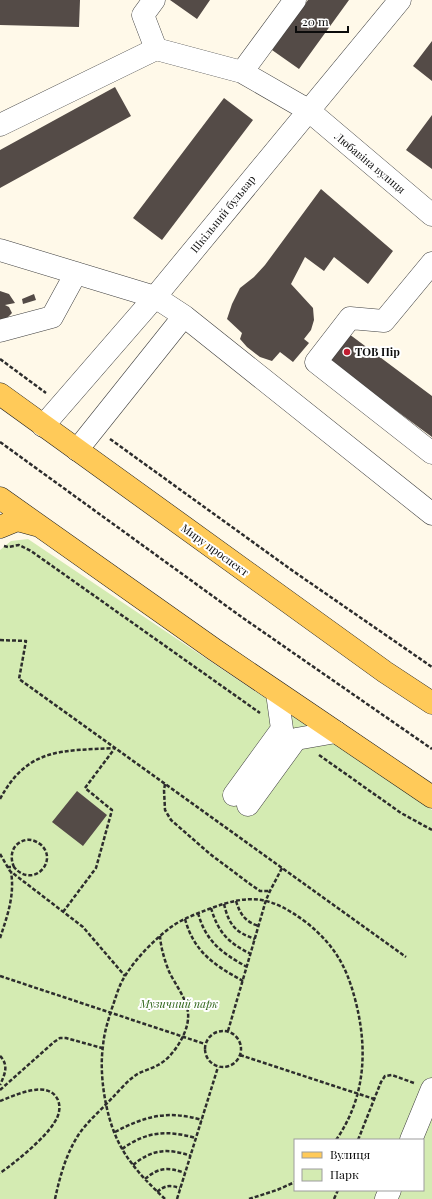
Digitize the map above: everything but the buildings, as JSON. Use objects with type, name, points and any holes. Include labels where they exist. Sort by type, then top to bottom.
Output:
[{"type":"main road","name":"Миру проспект","points":[[0,394],[385,672],[432,703]]},
{"type":"main road","points":[[0,498],[215,650],[432,798]]},
{"type":"main road","points":[[0,527],[17,520],[40,526]]},
{"type":"street","points":[[0,125],[156,49],[143,15],[154,0]]},
{"type":"street","points":[[242,72],[295,0]]},
{"type":"street","name":"Шкільний бульвар","points":[[43,426],[155,297],[400,0]]},
{"type":"street","name":"Любавіна вулиця","points":[[156,49],[242,72],[308,110],[432,215]]},
{"type":"street","points":[[0,250],[155,297],[184,316],[432,514]]},
{"type":"street","points":[[432,263],[384,321],[350,318],[316,362],[432,453]]},
{"type":"street","points":[[0,331],[52,317],[76,273]]},
{"type":"street","points":[[77,450],[184,316]]},
{"type":"street","points":[[277,693],[289,734]]},
{"type":"street","points":[[289,734],[336,732]]},
{"type":"street","points":[[241,800],[289,734]]},
{"type":"street","points":[[411,1139],[432,1089]]},
{"type":"path","points":[[0,359],[62,404]]},
{"type":"path","points":[[94,428],[293,571],[432,667]]},
{"type":"path","points":[[0,442],[243,618],[432,749]]},
{"type":"path","points":[[0,544],[8,547],[19,544],[31,551],[401,813],[432,830]]},
{"type":"path","points":[[0,640],[26,641],[19,679],[406,957]]},
{"type":"path","points":[[0,799],[14,777],[31,762],[40,757],[66,750],[115,748]]},
{"type":"path","points":[[63,912],[96,868],[112,810],[85,788],[115,748]]},
{"type":"path","points":[[165,784],[165,810],[171,820],[210,854],[250,884],[260,890],[270,891]]},
{"type":"path","points":[[7,867],[14,867],[22,874],[33,875],[39,873],[46,864],[47,858],[43,846],[33,840],[21,842],[13,850],[12,862],[14,867]]},
{"type":"path","points":[[0,854],[2,862],[10,871],[83,927],[125,976]]},
{"type":"path","points":[[228,1031],[266,900],[282,868]]},
{"type":"path","points":[[0,938],[12,894],[13,883],[10,871]]},
{"type":"path","points":[[165,1199],[133,1165],[122,1149],[115,1132],[107,1104],[102,1076],[102,1048],[104,1033],[116,996],[125,976],[146,949],[172,926],[210,908],[255,898],[266,900],[297,916],[312,927],[332,947],[344,966],[354,993],[363,1036],[362,1076],[348,1120],[337,1139]]},
{"type":"path","points":[[236,901],[244,919],[259,926]]},
{"type":"path","points":[[224,904],[226,914],[233,927],[239,932],[255,939]]},
{"type":"path","points":[[210,908],[214,921],[225,936],[240,948],[251,954]]},
{"type":"path","points":[[198,913],[202,927],[212,942],[225,954],[247,967]]},
{"type":"path","points":[[185,919],[190,936],[202,952],[219,967],[243,981]]},
{"type":"path","points":[[55,1199],[59,1180],[71,1149],[80,1134],[136,1075],[159,1065],[168,1058],[180,1042],[188,1019],[188,1012],[183,996],[174,983],[163,956],[160,936]]},
{"type":"path","points":[[0,976],[205,1044]]},
{"type":"path","points":[[221,1030],[228,1031],[234,1034],[239,1040],[241,1047],[240,1055],[231,1065],[224,1067],[218,1066],[211,1063],[206,1057],[204,1051],[205,1044],[208,1037],[214,1032],[221,1030]]},
{"type":"path","points":[[0,1090],[60,1038],[66,1038],[102,1048]]},
{"type":"path","points":[[240,1055],[374,1099]]},
{"type":"path","points":[[0,1056],[4,1060],[6,1066],[0,1085]]},
{"type":"path","points":[[176,1199],[218,1066]]},
{"type":"path","points":[[358,1139],[381,1082],[385,1076],[392,1075],[432,1089]]},
{"type":"path","points":[[0,1101],[29,1091],[46,1089],[54,1093],[60,1105],[58,1114],[50,1130],[24,1154],[0,1173]]},
{"type":"path","points":[[115,1132],[138,1121],[158,1115],[180,1115],[202,1120]]},
{"type":"path","points":[[122,1149],[136,1140],[155,1134],[174,1133],[196,1138]]},
{"type":"path","points":[[133,1165],[148,1155],[162,1151],[171,1150],[190,1156]]},
{"type":"path","points":[[145,1179],[155,1172],[168,1168],[185,1173]]},
{"type":"path","points":[[249,1199],[277,1190],[294,1182]]},
{"type":"path","points":[[157,1192],[166,1186],[171,1185],[180,1188]]},
{"type":"green space","name":"Музичний парк","points":[[28,539],[432,810],[432,1199],[0,1199],[0,550],[11,541]]},
{"type":"place","name":"ТОВ Пір","points":[[347,352]]}]
